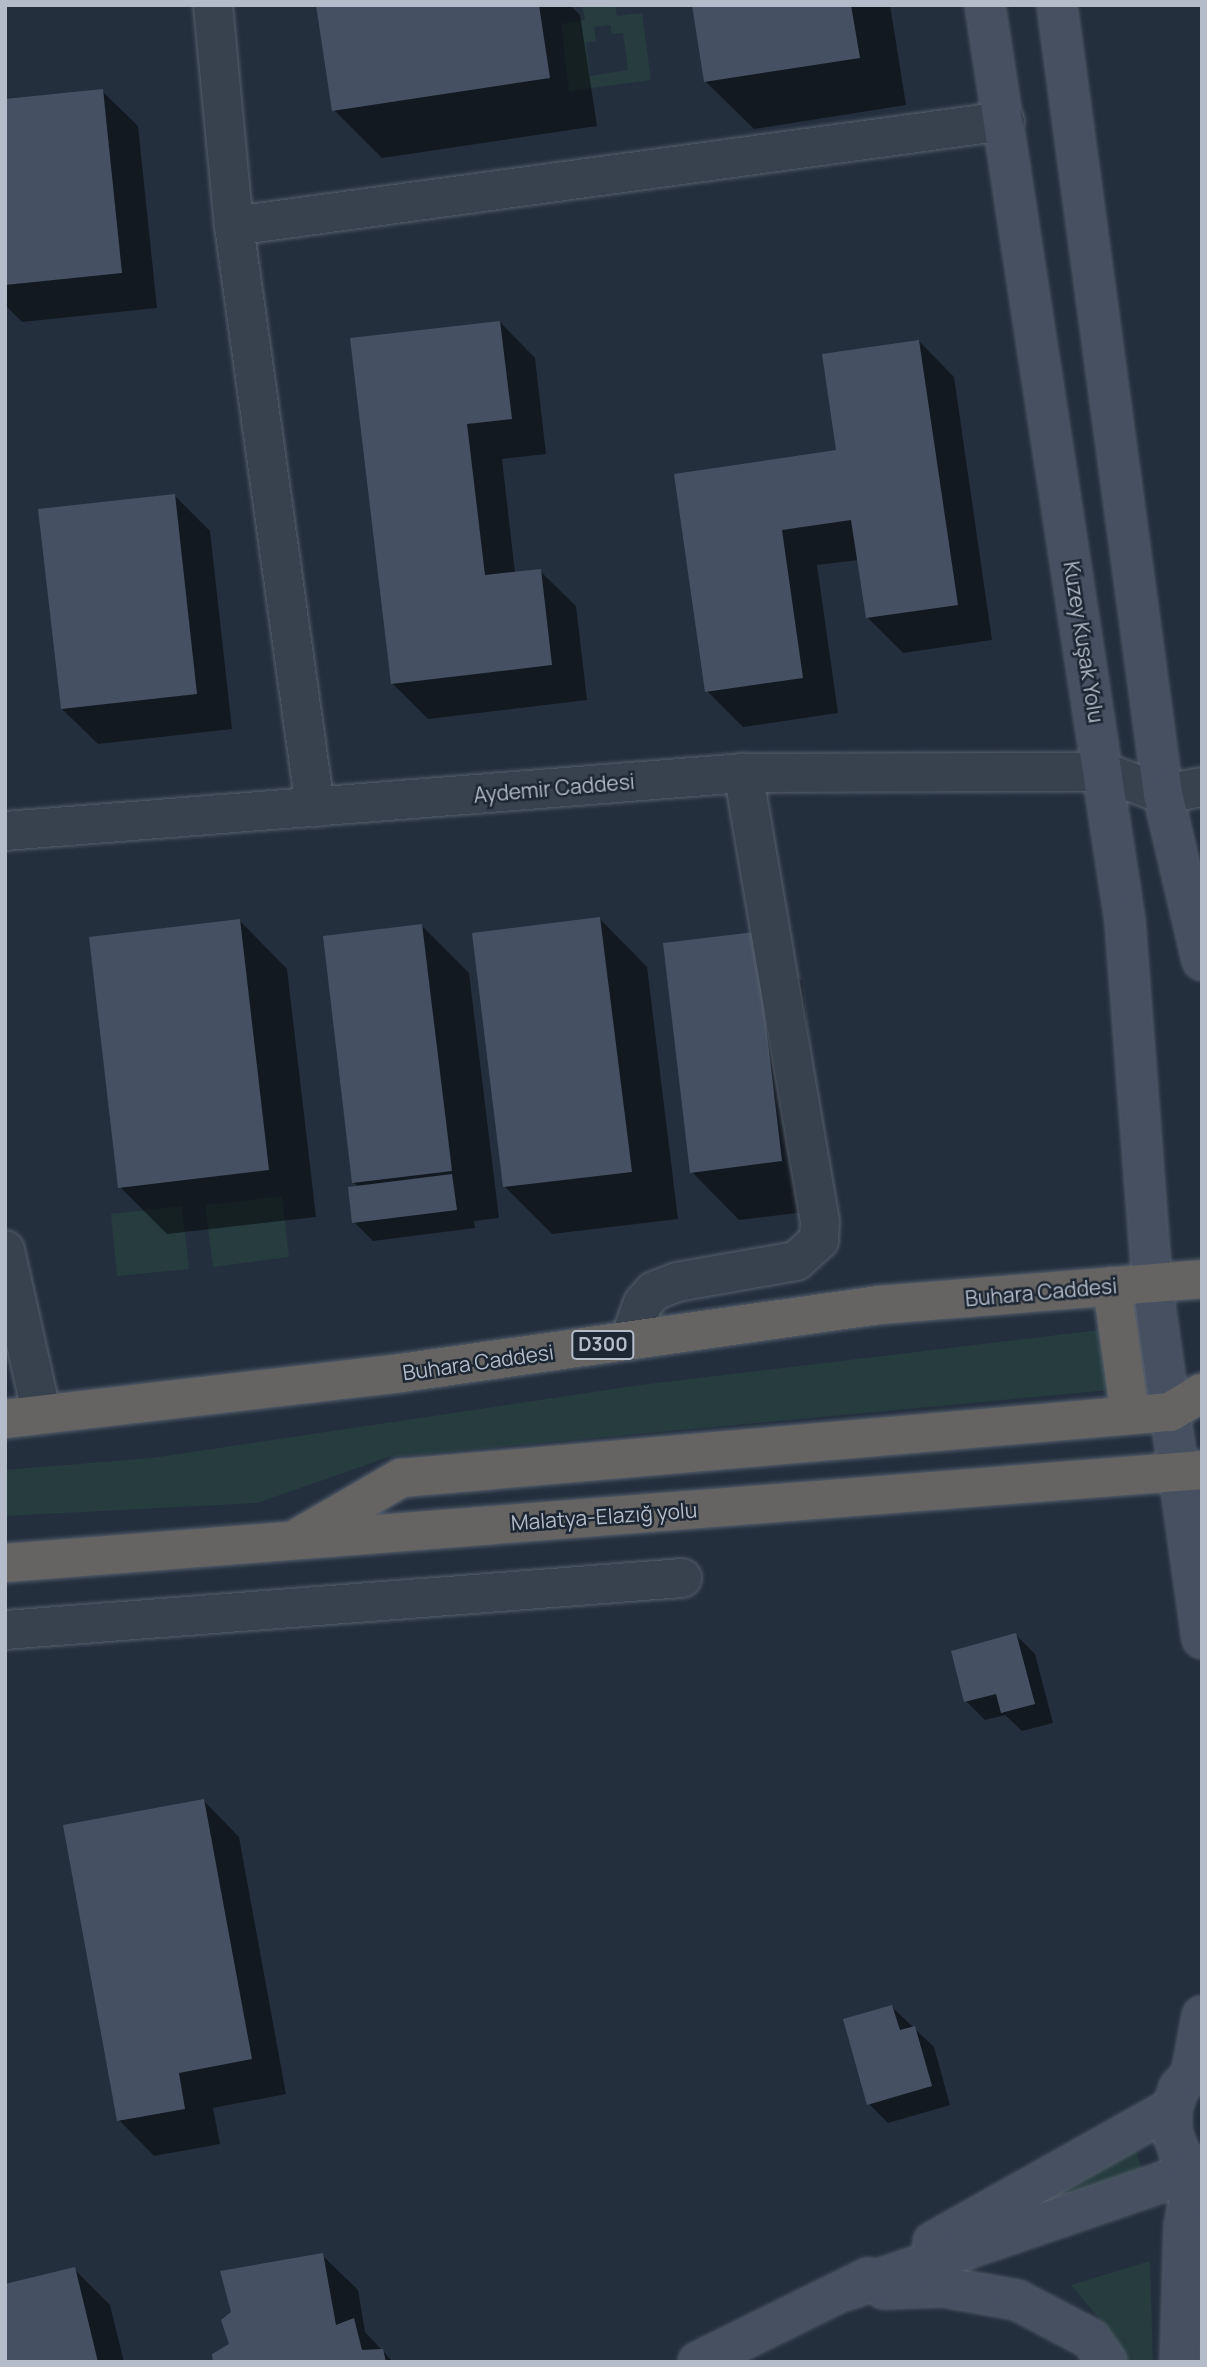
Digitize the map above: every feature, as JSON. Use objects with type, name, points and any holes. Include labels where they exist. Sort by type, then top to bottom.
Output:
[{"type":"highway","name":"Buhara Caddesi","points":[[24,1417],[629,1341],[880,1305],[1202,1279]]},
{"type":"highway","points":[[1112,1286],[1129,1415]]},
{"type":"highway","points":[[293,1541],[401,1478],[1129,1415],[1186,1402]]},
{"type":"highway","points":[[1190,1471],[1202,1438]]},
{"type":"highway","name":"Malatya-Elazığ yolu","points":[[5,1563],[1190,1471]]},
{"type":"main road","name":"Kuzey Kuşak Yolu","points":[[985,5],[1125,921],[1152,1283],[1186,1402],[1202,1638]]},
{"type":"main road","points":[[1057,5],[1163,794],[1202,960]]},
{"type":"main road","points":[[698,2362],[847,2290],[1172,2108],[1197,2067],[1202,2016]]},
{"type":"main road","points":[[1172,2108],[1172,2132],[1180,2154],[1198,2174]]},
{"type":"main road","points":[[847,2290],[1198,2174]]},
{"type":"main road","points":[[1180,2362],[1184,2227],[1198,2174]]},
{"type":"main road","points":[[847,2290],[944,2287],[1017,2300],[1091,2339],[1107,2362]]},
{"type":"street","points":[[213,5],[234,226],[315,807]]},
{"type":"street","points":[[234,226],[1004,121]]},
{"type":"street","points":[[1104,772],[1163,794],[1202,787]]},
{"type":"street","name":"Aydemir Caddesi","points":[[5,831],[743,773],[1104,772]]},
{"type":"street","points":[[629,1341],[643,1303],[654,1291],[677,1282],[796,1261],[819,1240],[820,1222],[743,773]]},
{"type":"street","points":[[5,1250],[24,1417]]},
{"type":"street","points":[[5,1630],[682,1578]]},
{"type":"green space","points":[[582,5],[615,5],[617,16],[642,13],[651,80],[569,91],[561,24],[585,20]],"holes":[[[610,25],[612,34],[623,33],[628,70],[590,76],[586,43],[596,41],[594,27]]]},
{"type":"green space","points":[[282,1196],[289,1257],[213,1267],[205,1205]]},
{"type":"green space","points":[[182,1206],[189,1269],[117,1276],[111,1214]]},
{"type":"green space","points":[[1109,1329],[1111,1390],[389,1457],[257,1503],[5,1516],[5,1470],[152,1458],[640,1385]]},
{"type":"green space","points":[[1135,2146],[1147,2189],[976,2234]]},
{"type":"green space","points":[[1150,2261],[1153,2362],[1128,2362],[1113,2335],[1071,2285]]},
{"type":"building","points":[[316,5],[539,5],[550,78],[332,111]]},
{"type":"building","points":[[692,5],[851,5],[860,58],[704,82]]},
{"type":"building","points":[[103,89],[122,273],[5,285],[5,99]]},
{"type":"building","points":[[500,321],[512,419],[467,424],[485,575],[541,569],[552,665],[391,684],[350,338]]},
{"type":"building","points":[[919,340],[958,605],[866,618],[851,520],[782,530],[803,678],[705,692],[674,474],[836,450],[822,354]]},
{"type":"building","points":[[175,494],[197,694],[61,709],[38,509]]},
{"type":"building","points":[[600,917],[632,1172],[503,1187],[472,933]]},
{"type":"building","points":[[240,919],[269,1170],[118,1188],[89,937]]},
{"type":"building","points":[[422,924],[452,1171],[352,1183],[323,936]]},
{"type":"building","points":[[755,932],[782,1161],[690,1173],[663,943]]},
{"type":"building","points":[[452,1174],[457,1210],[352,1223],[348,1187]]},
{"type":"building","points":[[1016,1633],[1035,1704],[1001,1713],[996,1694],[964,1702],[951,1651]]},
{"type":"building","points":[[204,1799],[252,2059],[179,2073],[185,2109],[117,2121],[63,1825]]},
{"type":"building","points":[[892,2005],[900,2030],[915,2026],[932,2086],[867,2105],[843,2019]]},
{"type":"building","points":[[323,2253],[336,2325],[354,2318],[362,2350],[383,2349],[386,2362],[213,2362],[212,2354],[229,2344],[221,2320],[231,2312],[220,2271]]},
{"type":"building","points":[[75,2267],[98,2362],[5,2362],[5,2284]]}]
